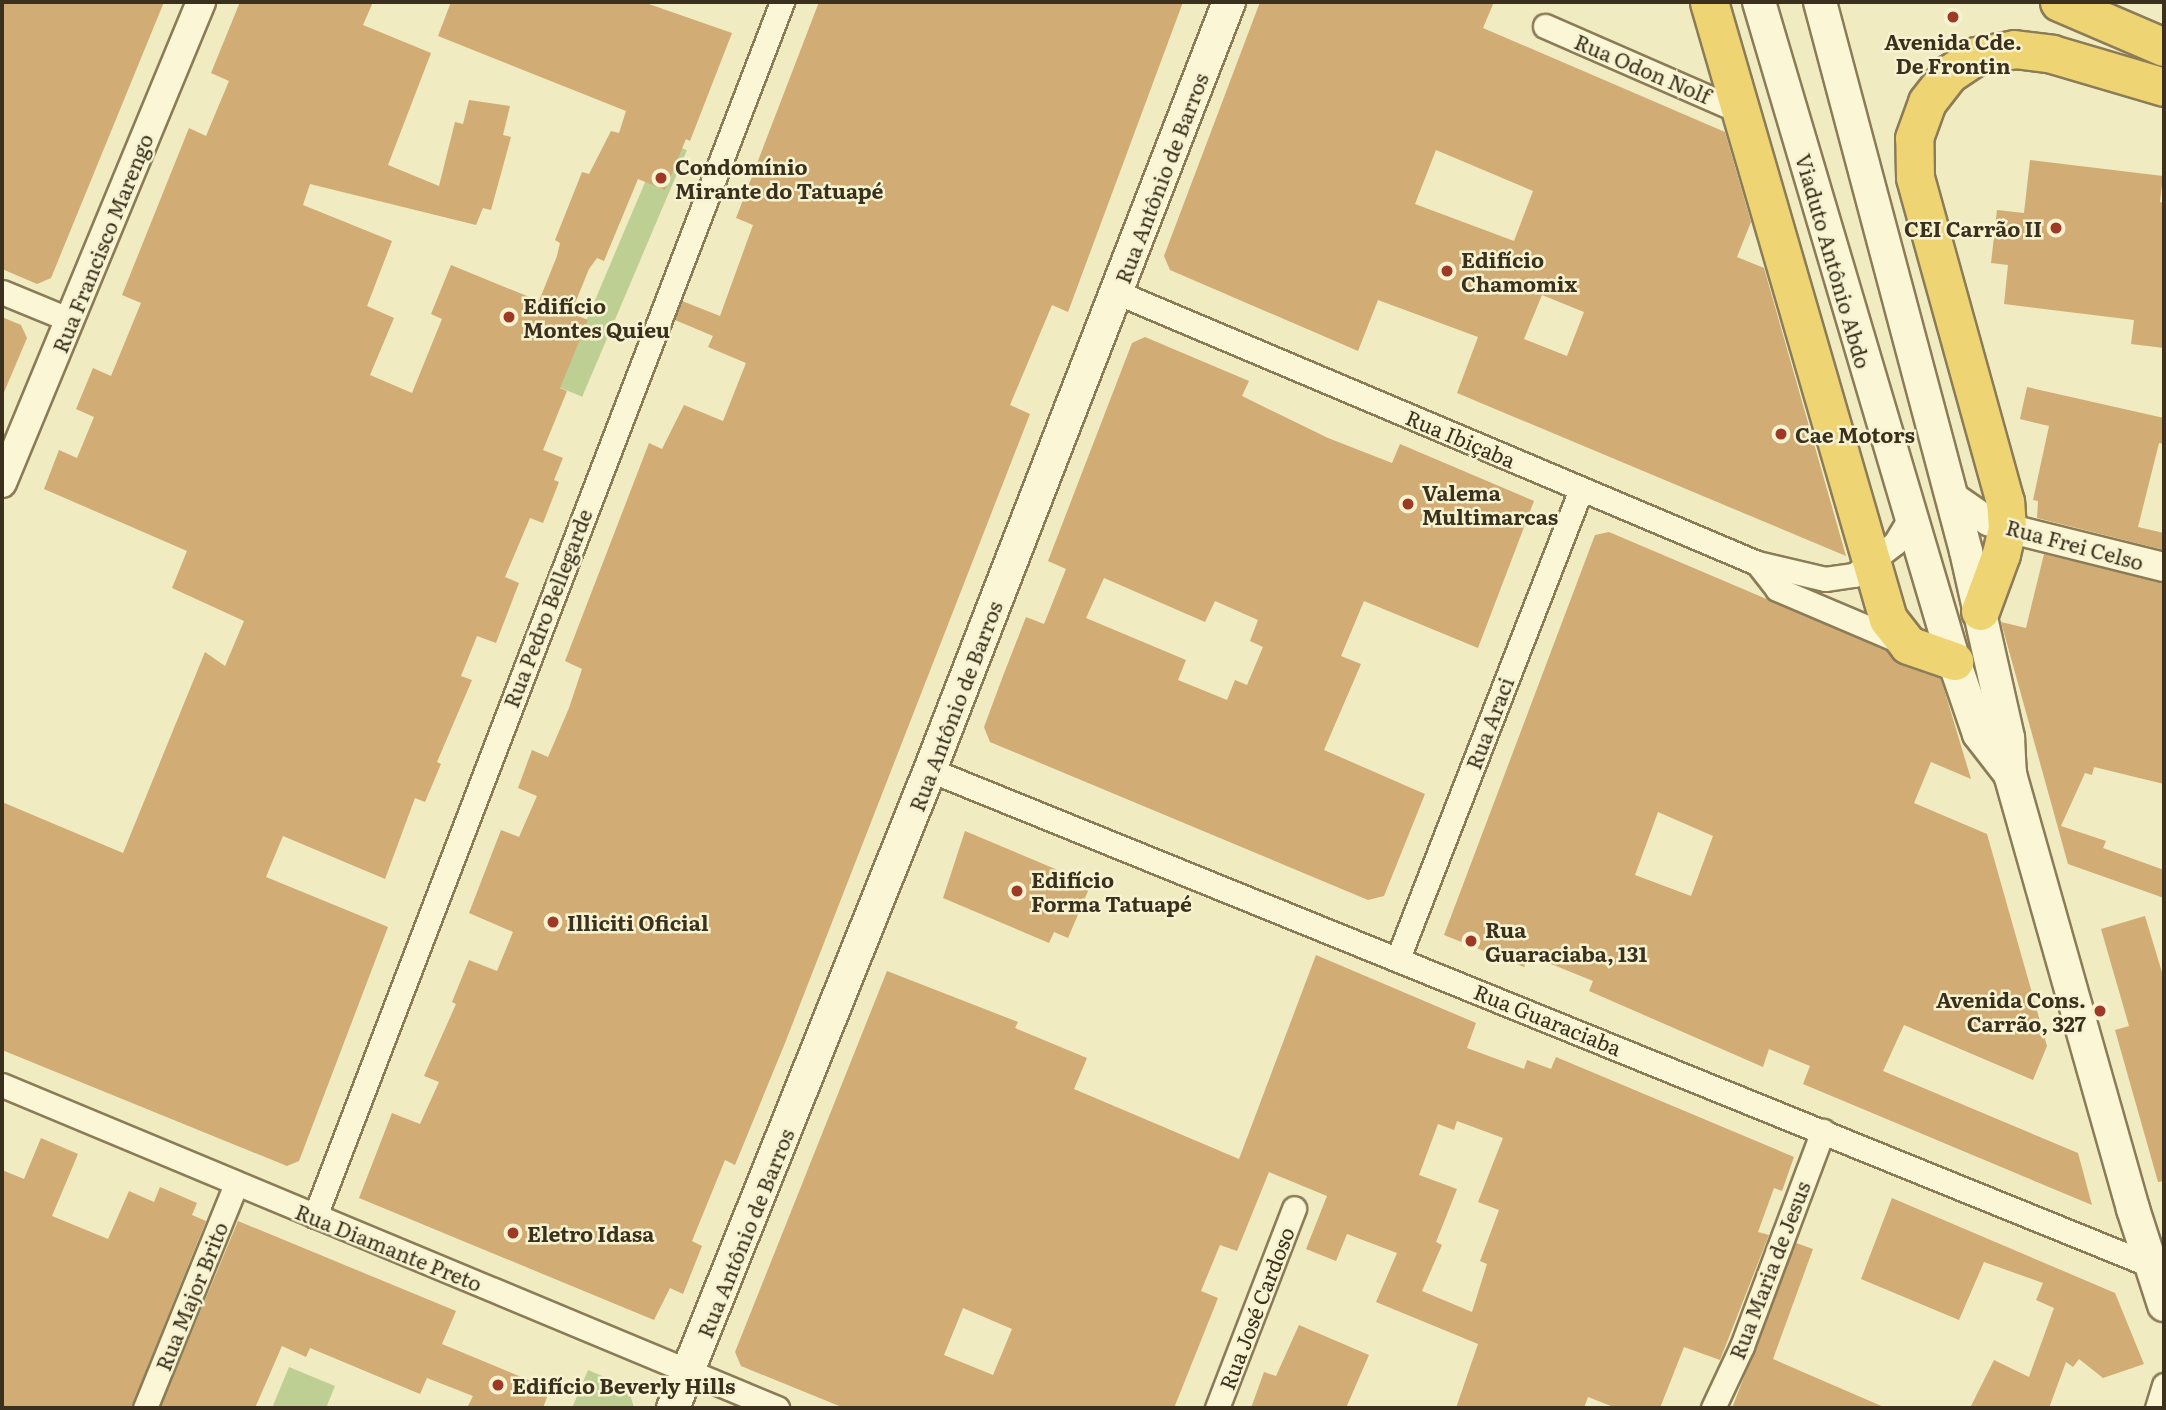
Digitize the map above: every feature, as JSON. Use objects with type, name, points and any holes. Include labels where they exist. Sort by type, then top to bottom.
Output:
[{"type":"highway","points":[[1709,2],[1888,619],[1908,645],[1954,661]]},
{"type":"highway","points":[[2059,2],[2164,47]]},
{"type":"highway","points":[[1980,611],[2007,528],[1999,471],[1915,177],[1914,138],[1922,114],[1949,74],[1976,56],[2014,49],[2052,54],[2164,87]]},
{"type":"main road","name":"Rua Antônio de Barros","points":[[673,1408],[930,770],[1229,2]]},
{"type":"main road","name":"Viaduto Antônio Abdo","points":[[1759,2],[1909,520],[1954,661],[1979,734],[2010,774]]},
{"type":"main road","points":[[1820,2],[1952,496],[2008,738],[2010,774],[2158,1268],[2164,1305]]},
{"type":"street","name":"Rua Francisco Marengo","points":[[2,483],[201,2]]},
{"type":"street","name":"Rua Pedro Bellegarde","points":[[315,1216],[782,2]]},
{"type":"street","name":"Rua Odon Nolf","points":[[1545,26],[1740,110]]},
{"type":"street","points":[[2,292],[70,320]]},
{"type":"street","name":"Rua Ibiçaba","points":[[1116,292],[1757,564],[1825,579],[1854,575],[1895,543],[1909,520]]},
{"type":"street","name":"Rua Araci","points":[[1398,958],[1581,489]]},
{"type":"street","name":"Rua Frei Celso","points":[[1952,496],[1988,521],[2007,528],[2164,567]]},
{"type":"street","points":[[1757,564],[1777,589],[1908,645]]},
{"type":"street","name":"Rua Guaraciaba","points":[[930,770],[2158,1268]]},
{"type":"street","name":"Rua Diamante Preto","points":[[2,1085],[777,1408]]},
{"type":"street","name":"Rua Maria de Jesus","points":[[1713,1408],[1742,1346],[1823,1131]]},
{"type":"street","name":"Rua Major Brito","points":[[145,1408],[236,1184]]},
{"type":"street","name":"Rua José Cardoso","points":[[1217,1408],[1294,1208]]},
{"type":"street","points":[[2157,1408],[2164,1385]]},
{"type":"green space","points":[[663,140],[687,150],[582,397],[558,387]]},
{"type":"green space","points":[[289,1367],[335,1386],[326,1408],[272,1408]]},
{"type":"green space","points":[[588,1370],[628,1387],[634,1408],[572,1408]]},
{"type":"building","points":[[2,2],[164,2],[51,278],[37,284],[2,269]]},
{"type":"building","points":[[240,2],[373,2],[363,25],[431,53],[388,165],[439,186],[455,122],[463,124],[469,100],[510,106],[503,135],[511,137],[491,210],[483,208],[476,225],[310,184],[303,205],[392,241],[367,306],[394,318],[370,375],[412,393],[442,319],[431,314],[451,265],[539,301],[557,256],[560,243],[555,240],[582,172],[589,174],[611,131],[619,133],[626,111],[438,36],[451,2],[643,2],[732,33],[690,141],[686,139],[665,190],[638,179],[604,261],[597,258],[589,269],[571,313],[588,320],[560,388],[567,391],[543,450],[563,458],[554,480],[559,482],[543,523],[530,518],[505,577],[519,583],[496,643],[477,636],[461,676],[472,680],[437,762],[441,764],[425,802],[415,798],[385,879],[283,836],[266,877],[388,927],[299,1161],[287,1166],[2,1050],[2,802],[123,853],[205,652],[225,666],[244,621],[172,588],[187,551],[44,489],[59,450],[77,458],[94,417],[76,409],[93,368],[111,376],[141,303],[122,295],[189,128],[206,136],[229,81],[211,73]]},
{"type":"building","points":[[819,2],[1183,2],[1068,312],[1052,305],[1010,405],[1030,414],[785,1043],[735,1165],[725,1160],[692,1241],[702,1246],[683,1294],[670,1288],[654,1320],[359,1198],[392,1113],[420,1124],[439,1082],[424,1076],[456,1004],[452,1002],[469,960],[497,971],[513,932],[469,913],[501,830],[519,837],[537,796],[518,788],[532,750],[548,757],[569,708],[582,669],[565,661],[649,443],[662,449],[684,405],[723,421],[746,363],[708,347],[713,336],[675,320],[682,301],[720,316],[753,225],[736,218]]},
{"type":"building","points":[[1260,2],[1494,2],[1483,28],[1725,132],[1751,222],[1737,257],[1764,268],[1846,556],[1457,393],[1478,337],[1378,300],[1358,351],[1170,270],[1164,256]],"holes":[[[1436,150],[1533,191],[1514,241],[1415,204]],[[1542,295],[1584,312],[1567,356],[1524,339]]]},
{"type":"building","points":[[2030,160],[2163,176],[2160,202],[2164,203],[2164,348],[2131,344],[2134,320],[2004,304],[2008,265],[1991,263],[1997,210],[2024,213]]},
{"type":"building","points":[[2,317],[21,325],[27,338],[2,397]]},
{"type":"building","points":[[1145,337],[1249,381],[1242,396],[1328,438],[1392,463],[1400,444],[1534,501],[1478,648],[1364,601],[1341,656],[1361,664],[1324,750],[1425,794],[1384,896],[1368,900],[990,742],[984,727],[1026,617],[1044,624],[1066,569],[1048,561],[1132,343]],"holes":[[[1104,578],[1205,622],[1215,601],[1258,620],[1250,641],[1263,647],[1247,685],[1235,680],[1227,700],[1178,680],[1186,660],[1086,618]]]},
{"type":"building","points":[[2027,387],[2164,418],[2164,444],[2159,443],[2138,527],[2164,533],[2164,550],[2037,518],[2038,501],[2033,500],[2049,426],[2020,419]]},
{"type":"building","points":[[1609,532],[1886,650],[1901,665],[1941,679],[1971,779],[1931,762],[1914,803],[1987,834],[2047,1046],[2033,1080],[1904,1025],[1883,1071],[2078,1153],[2092,1205],[1803,1084],[1810,1066],[1769,1049],[1763,1067],[1589,991],[1593,981],[1529,955],[1524,967],[1444,935],[1595,535]],"holes":[[[1658,812],[1713,836],[1691,896],[1635,875]]]},
{"type":"building","points":[[2044,554],[2164,583],[2164,784],[2094,767],[2092,775],[2085,773],[2061,826],[2106,841],[2103,848],[2164,870],[2164,898],[2068,864],[2001,622],[2026,628]]},
{"type":"building","name":"Edifício Forma Tatuapé","points":[[965,831],[1091,884],[1068,938],[1054,932],[1049,943],[943,898]]},
{"type":"building","points":[[2145,916],[2164,979],[2164,1181],[2158,1182],[2115,1030],[2129,1026],[2101,929]]},
{"type":"building","points":[[1316,955],[1476,1023],[1467,1048],[1524,1069],[1527,1060],[1551,1069],[1556,1057],[1794,1157],[1782,1191],[1774,1188],[1758,1232],[1769,1235],[1720,1360],[1684,1347],[1660,1408],[1616,1408],[1588,1397],[1584,1408],[1456,1408],[1478,1344],[1376,1302],[1397,1253],[1347,1234],[1336,1261],[1306,1249],[1327,1196],[1269,1172],[1237,1251],[1220,1245],[1201,1291],[1218,1298],[1174,1408],[844,1408],[741,1366],[735,1352],[887,971],[1018,1022],[1015,1028],[1087,1058],[1074,1089],[1239,1159]],"holes":[[[1457,1121],[1503,1138],[1478,1202],[1499,1210],[1480,1261],[1487,1264],[1472,1312],[1422,1291],[1442,1245],[1436,1242],[1457,1189],[1419,1175],[1438,1124],[1454,1130]],[[963,1308],[1012,1329],[993,1375],[944,1355]]]},
{"type":"building","points":[[41,1138],[78,1154],[52,1216],[108,1239],[129,1191],[154,1202],[160,1187],[197,1203],[192,1215],[206,1221],[131,1408],[2,1408],[2,1170],[24,1179]]},
{"type":"building","points":[[1892,1198],[2115,1293],[2144,1364],[2103,1378],[2079,1359],[2073,1367],[2066,1362],[2049,1408],[1970,1408],[1994,1360],[2029,1377],[2054,1308],[2036,1300],[2043,1283],[1984,1262],[1959,1320],[1861,1279]]},
{"type":"building","points":[[238,1221],[456,1311],[442,1344],[550,1389],[543,1408],[467,1408],[473,1396],[427,1378],[420,1394],[310,1348],[306,1357],[282,1346],[255,1408],[160,1408]]},
{"type":"building","points":[[1796,1243],[1813,1249],[1773,1359],[1886,1408],[1732,1408]]},
{"type":"building","points":[[1299,1325],[1369,1355],[1346,1408],[1251,1408],[1264,1372],[1276,1376]]},
{"type":"place","name":"Avenida Cde. De Frontin","points":[[1953,17]]},
{"type":"place","name":"Condomínio Mirante do Tatuapé","points":[[661,178]]},
{"type":"place","name":"CEI Carrão II","points":[[2056,228]]},
{"type":"place","name":"Edifício Chamomix","points":[[1447,271]]},
{"type":"place","name":"Edifício Montes Quieu","points":[[509,317]]},
{"type":"place","name":"Cae Motors","points":[[1781,434]]},
{"type":"place","name":"Valema Multimarcas","points":[[1408,504]]},
{"type":"place","name":"Edifício Forma Tatuapé","points":[[1017,891]]},
{"type":"place","name":"Illiciti Oficial","points":[[553,922]]},
{"type":"place","name":"Rua Guaraciaba, 131","points":[[1471,941]]},
{"type":"place","name":"Avenida Cons. Carrão, 327","points":[[2100,1011]]},
{"type":"place","name":"Eletro Idasa","points":[[513,1233]]},
{"type":"place","name":"Edifício Beverly Hills","points":[[498,1385]]}]
